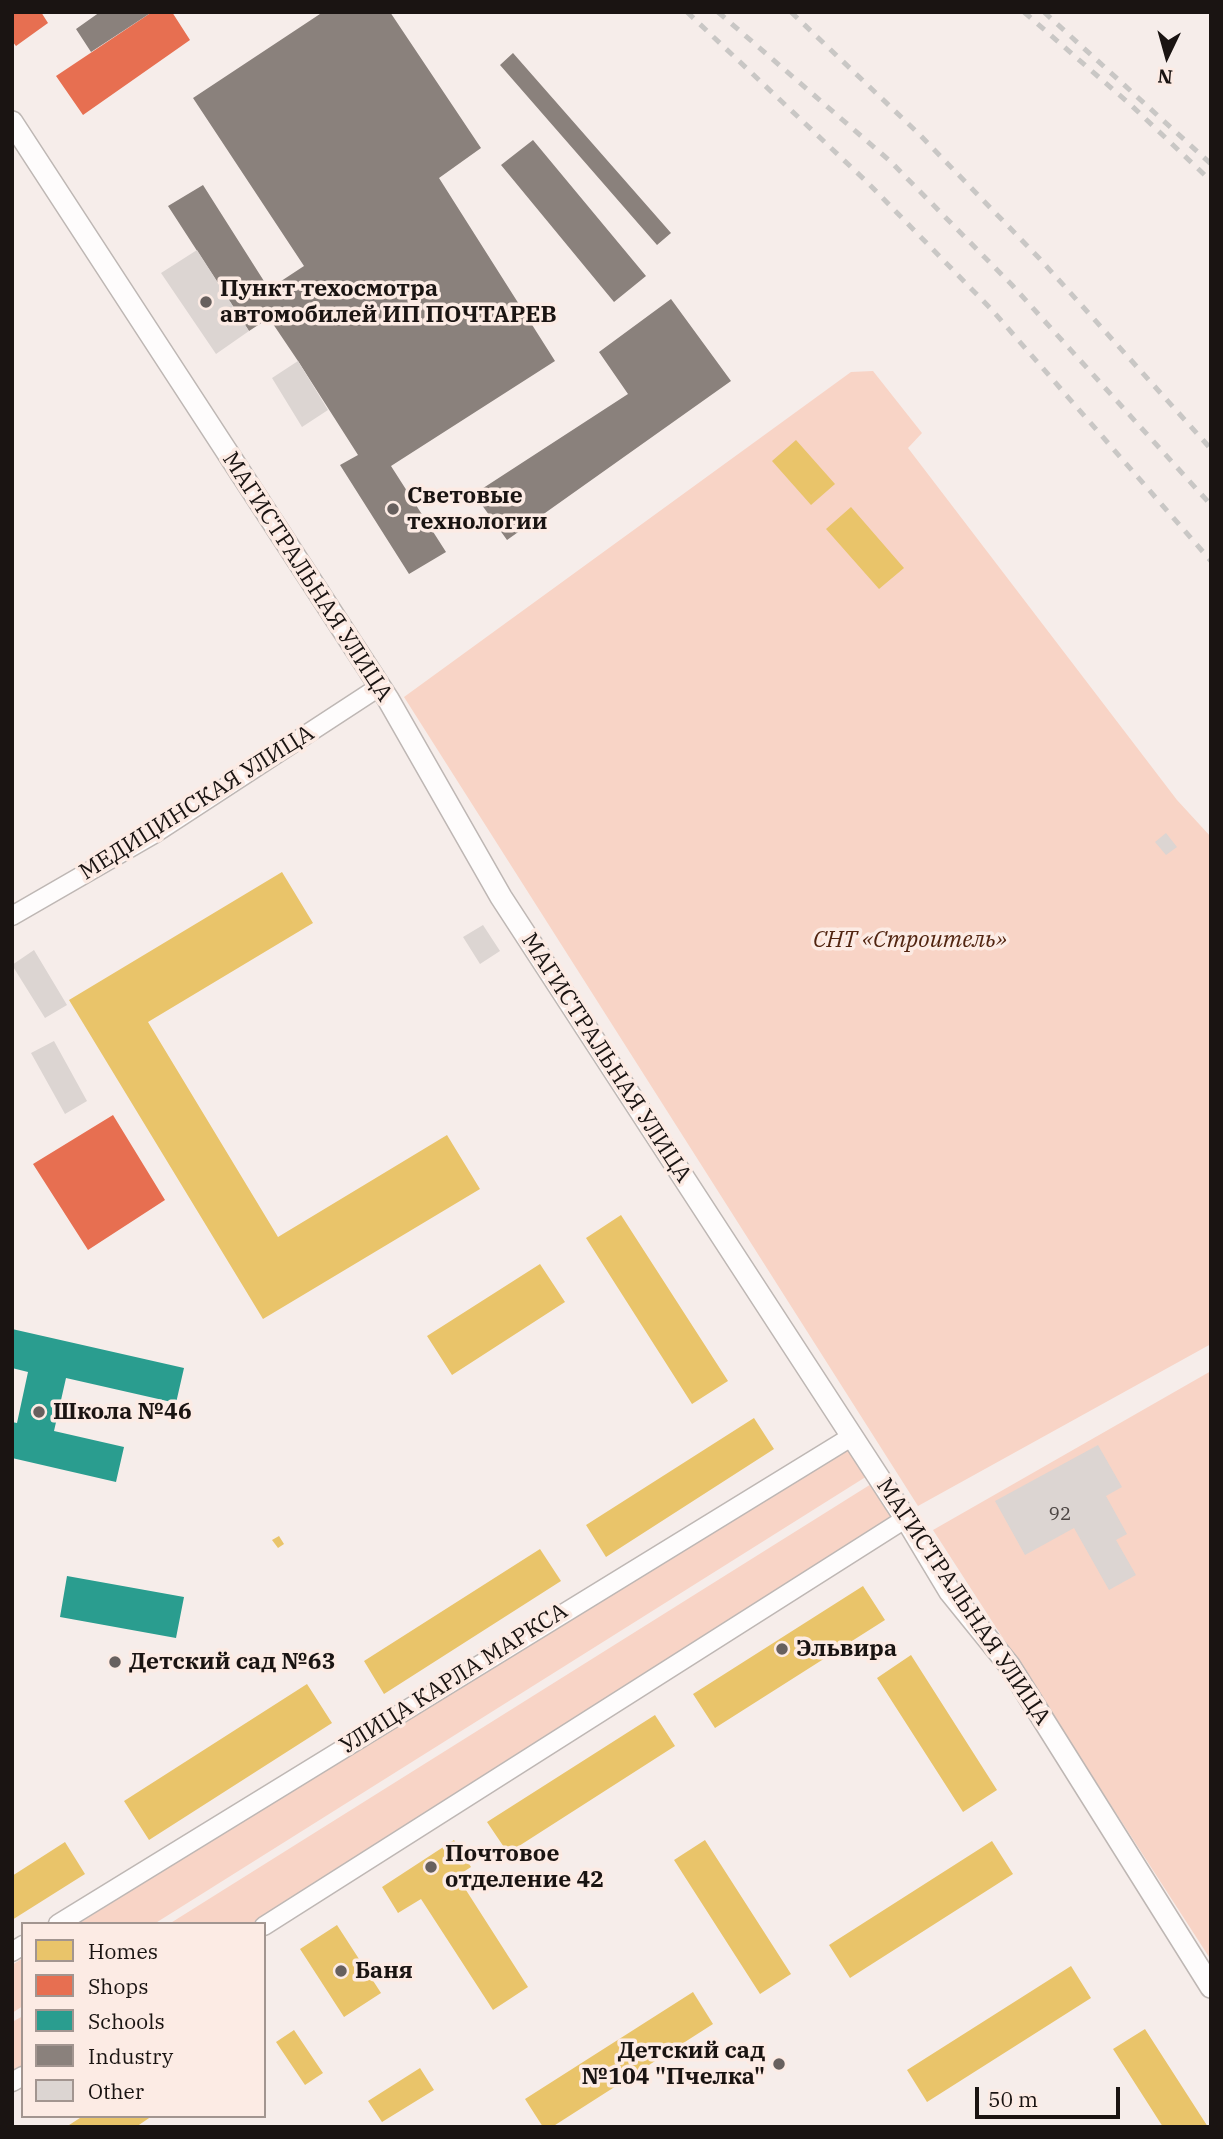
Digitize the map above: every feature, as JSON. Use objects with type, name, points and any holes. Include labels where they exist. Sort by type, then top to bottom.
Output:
[{"type":"street","name":"МАГИСТРАЛЬНАЯ УЛИЦА","points":[[12,122],[379,687],[501,897],[950,1592],[1009,1665],[1211,1987]]},
{"type":"street","name":"МЕДИЦИНСКАЯ УЛИЦА","points":[[12,916],[154,834],[379,687]]},
{"type":"street","name":"УЛИЦА КАРЛА МАРКСА","points":[[61,1922],[851,1437]]},
{"type":"street","points":[[266,1925],[905,1519]]},
{"type":"green space","name":"СНТ «Строитель»","points":[[873,371],[922,433],[908,448],[1177,800],[1211,837],[1211,1344],[918,1506],[404,697],[851,372]]},
{"type":"green space","points":[[1211,1371],[1211,1960],[933,1530]]},
{"type":"green space","points":[[850,1439],[872,1473],[157,1922],[81,1922]]},
{"type":"green space","points":[[876,1481],[900,1519],[257,1922],[172,1922]]},
{"type":"green space","points":[[21,1959],[21,2007],[12,2013],[12,1965]]},
{"type":"green space","points":[[21,2017],[21,2070],[12,2075],[12,2022]]},
{"type":"building: Homes","points":[[796,440],[835,484],[811,505],[772,461]]},
{"type":"building: Homes","points":[[851,507],[904,568],[879,589],[826,529]]},
{"type":"building: Homes","points":[[282,872],[313,923],[148,1022],[278,1237],[447,1135],[480,1189],[263,1319],[69,1000]]},
{"type":"building: Homes","points":[[621,1215],[728,1381],[692,1404],[586,1238]]},
{"type":"building: Homes","points":[[540,1264],[565,1302],[452,1375],[427,1336]]},
{"type":"building: Homes","points":[[754,1418],[774,1449],[606,1557],[586,1525]]},
{"type":"building: Homes","points":[[279,1536],[284,1544],[278,1548],[272,1540]]},
{"type":"building: Homes","points":[[540,1549],[561,1581],[384,1694],[364,1661]]},
{"type":"building: Homes","points":[[863,1586],[885,1620],[715,1728],[693,1694]]},
{"type":"building: Homes","points":[[911,1655],[997,1790],[963,1812],[877,1678]]},
{"type":"building: Homes","points":[[307,1684],[332,1723],[149,1840],[124,1801]]},
{"type":"building: Homes","points":[[655,1715],[675,1746],[508,1853],[487,1822]]},
{"type":"building: Homes","points":[[454,1840],[471,1867],[457,1876],[528,1987],[493,2010],[421,1899],[398,1913],[382,1887]]},
{"type":"building: Homes","points":[[705,1840],[791,1974],[760,1994],[674,1860]]},
{"type":"building: Homes","points":[[992,1841],[1013,1874],[850,1978],[829,1945]]},
{"type":"building: Homes","points":[[65,1842],[85,1874],[12,1920],[12,1876]]},
{"type":"building: Homes","name":"Баня","points":[[337,1925],[381,1993],[344,2017],[300,1949]]},
{"type":"building: Homes","points":[[1071,1966],[1091,1998],[927,2102],[907,2070]]},
{"type":"building: Homes","points":[[693,1992],[713,2024],[552,2127],[543,2127],[525,2099]]},
{"type":"building: Homes","points":[[1145,2029],[1208,2127],[1163,2127],[1113,2049]]},
{"type":"building: Homes","points":[[294,2030],[323,2073],[305,2085],[276,2042]]},
{"type":"building: Homes","points":[[420,2068],[434,2090],[382,2122],[368,2101]]},
{"type":"building: Homes","points":[[80,2118],[149,2118],[136,2127],[66,2127]]},
{"type":"building: Shops","points":[[12,12],[41,12],[48,23],[16,46],[12,41]]},
{"type":"building: Shops","points":[[152,12],[172,12],[190,40],[83,115],[56,76]]},
{"type":"building: Shops","points":[[113,1115],[165,1200],[88,1250],[33,1164]]},
{"type":"building: Schools","name":"Школа №46","points":[[12,1329],[184,1368],[176,1403],[66,1378],[54,1431],[124,1447],[116,1482],[12,1458],[12,1422],[17,1423],[28,1372],[12,1368]]},
{"type":"building: Schools","points":[[67,1576],[184,1597],[176,1638],[60,1617]]},
{"type":"building: Industry","points":[[100,12],[152,12],[91,52],[76,29]]},
{"type":"building: Industry","points":[[323,12],[390,12],[481,148],[439,178],[555,361],[391,466],[446,552],[409,574],[340,465],[358,455],[298,361],[269,318],[249,331],[168,206],[203,185],[269,289],[304,266],[193,98]]},
{"type":"building: Industry","points":[[513,53],[671,233],[657,245],[500,65]]},
{"type":"building: Industry","points":[[533,140],[646,276],[614,302],[501,165]]},
{"type":"building: Industry","points":[[671,299],[731,381],[507,540],[474,494],[628,394],[599,352]]},
{"type":"building: Other","name":"Пункт техосмотра автомобилей ИП ПОЧТАРЕВ","points":[[197,250],[249,331],[216,354],[161,273]]},
{"type":"building: Other","points":[[298,361],[328,410],[302,427],[272,378]]},
{"type":"building: Other","points":[[1166,833],[1177,847],[1166,855],[1155,842]]},
{"type":"building: Other","points":[[483,925],[500,951],[480,964],[463,937]]},
{"type":"building: Other","points":[[34,950],[67,1005],[45,1018],[12,965]]},
{"type":"building: Other","points":[[54,1041],[87,1101],[65,1114],[31,1053]]},
{"type":"building: Other","points":[[1098,1445],[1122,1487],[1106,1496],[1127,1534],[1116,1540],[1136,1575],[1109,1590],[1074,1528],[1025,1555],[995,1501]]},
{"type":"railway","points":[[687,12],[867,182],[992,310],[1211,561]]},
{"type":"railway","points":[[718,12],[890,161],[1012,285],[1211,505]]},
{"type":"railway","points":[[791,12],[919,134],[1039,258],[1211,449]]},
{"type":"railway","points":[[1024,12],[1132,106],[1211,181]]},
{"type":"railway","points":[[1044,12],[1211,164]]},
{"type":"place","name":"Пункт техосмотра автомобилей ИП ПОЧТАРЕВ","points":[[206,302]]},
{"type":"place","name":"Световые технологии","points":[[393,509]]},
{"type":"place","name":"Школа №46","points":[[39,1412]]},
{"type":"place","name":"Эльвира","points":[[782,1649]]},
{"type":"place","name":"Детский сад №63","points":[[115,1662]]},
{"type":"place","name":"Почтовое отделение 42","points":[[431,1867]]},
{"type":"place","name":"Баня","points":[[341,1971]]},
{"type":"place","name":"Детский сад №104 \"Пчелка\"","points":[[779,2064]]}]
